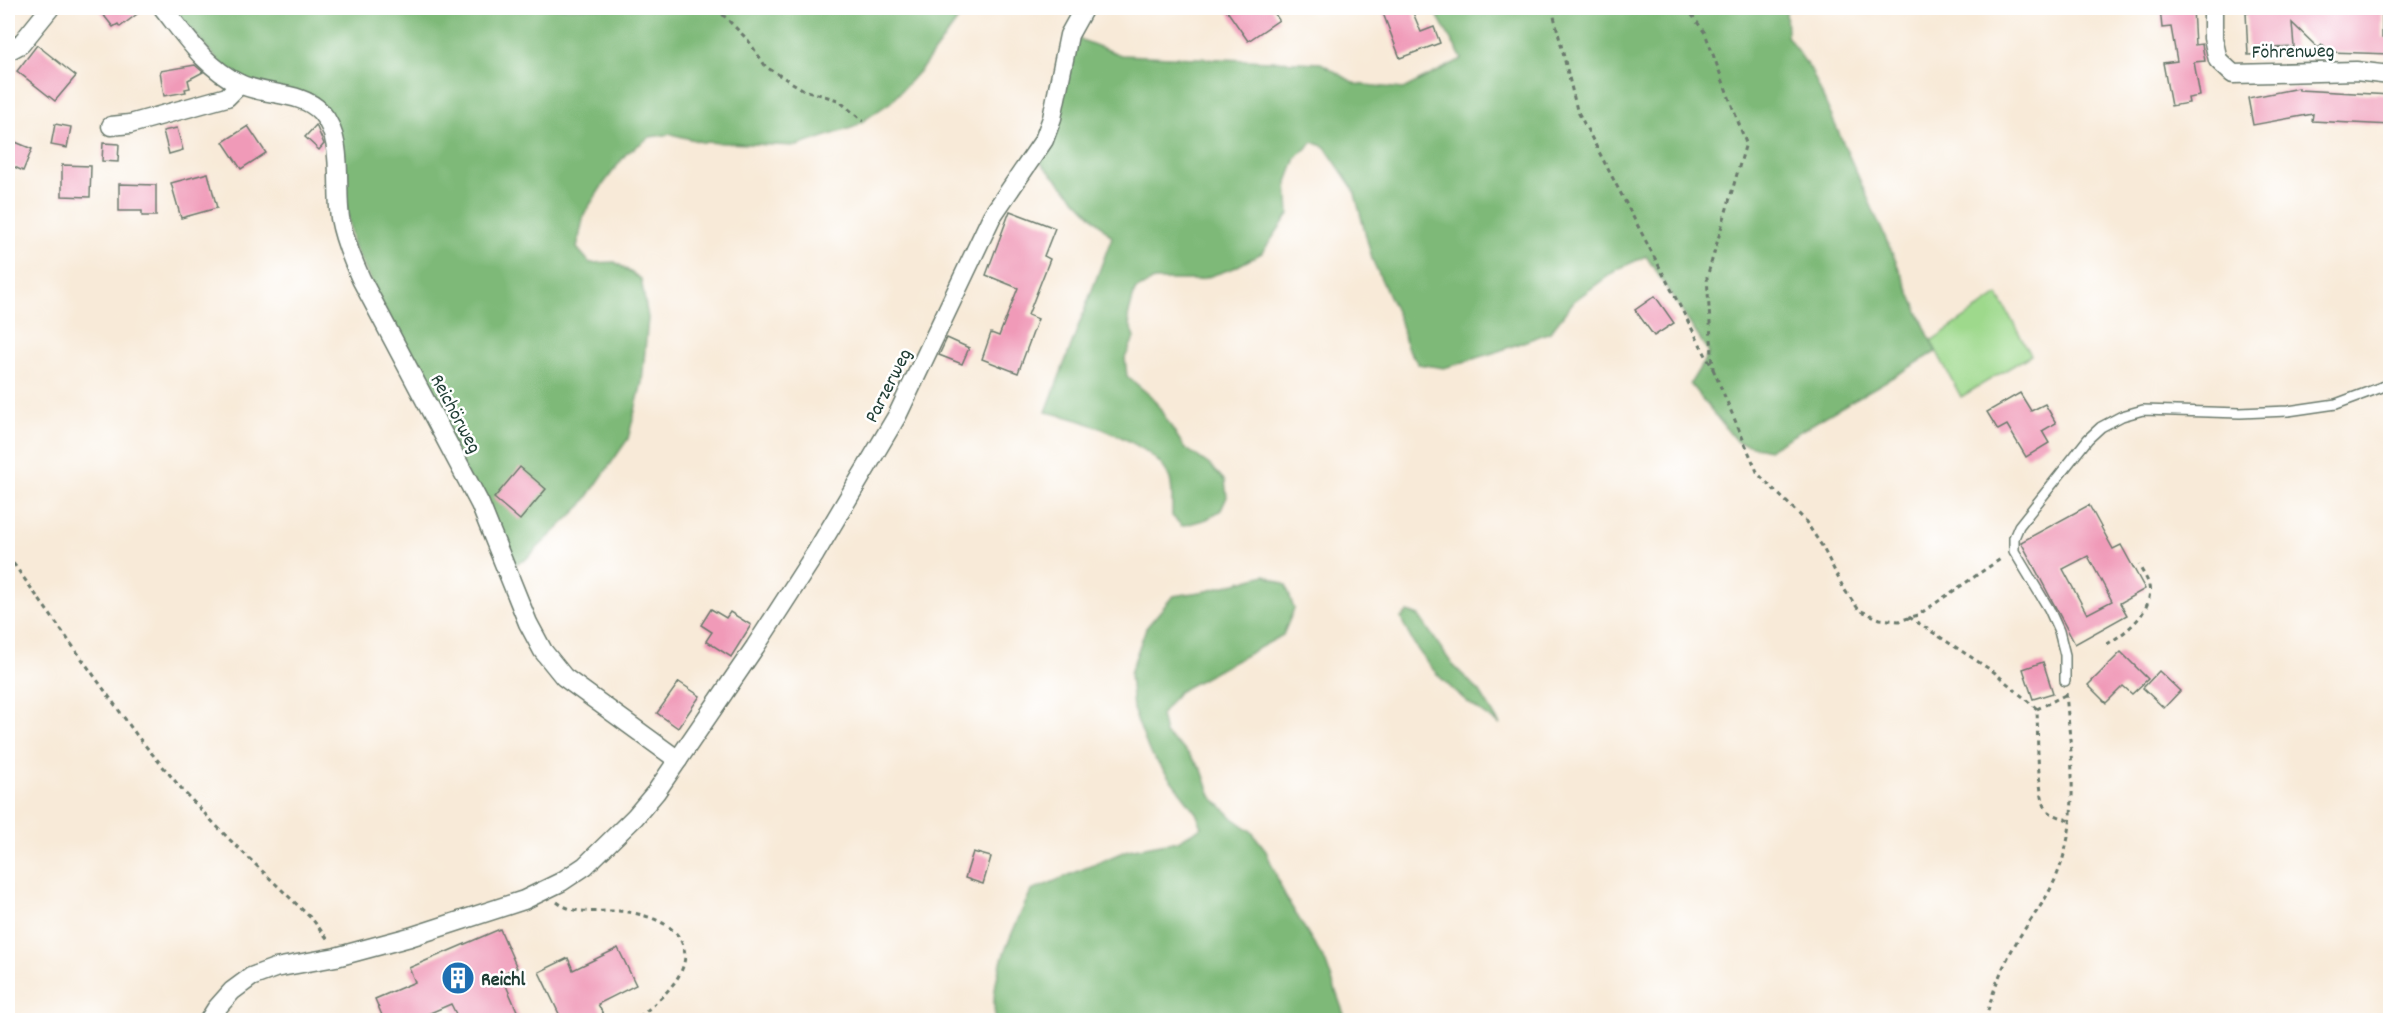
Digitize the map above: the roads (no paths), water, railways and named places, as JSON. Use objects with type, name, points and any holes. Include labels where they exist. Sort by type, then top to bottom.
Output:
[{"type":"street","points":[[8,51],[21,44],[50,8]]},
{"type":"street","name":"Reichörweg","points":[[164,8],[202,57],[240,84],[259,92],[303,100],[321,112],[334,132],[339,212],[348,250],[361,279],[480,504],[528,623],[543,651],[564,677],[678,760]]},
{"type":"street","name":"Parzerweg","points":[[209,1020],[232,991],[251,977],[275,968],[336,957],[471,919],[524,900],[585,866],[635,818],[678,760],[755,647],[815,554],[897,416],[992,216],[1044,140],[1052,118],[1069,35],[1084,8]]},
{"type":"street","name":"Föhrenweg","points":[[2213,8],[2213,38],[2218,60],[2233,74],[2356,72],[2391,75]]},
{"type":"street","points":[[111,126],[130,124],[227,97],[240,84]]},
{"type":"lane","points":[[2065,681],[2064,655],[2059,631],[2049,609],[2014,550],[2014,538],[2019,526],[2071,459],[2101,427],[2122,416],[2143,410],[2240,413],[2288,411],[2336,404],[2391,384]]},
{"type":"place","name":"Reichl","points":[[458,978]]}]
